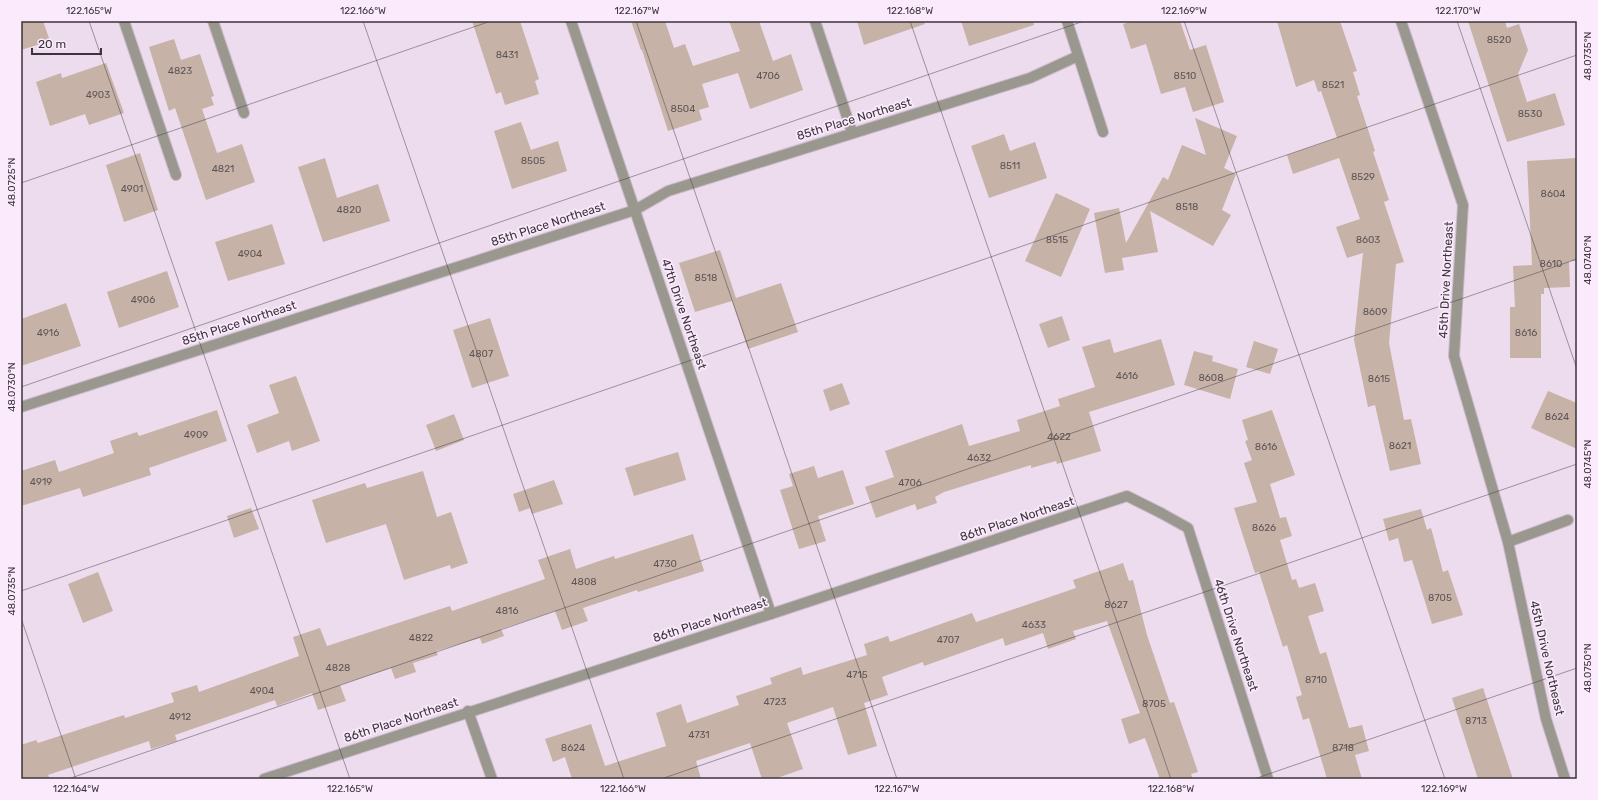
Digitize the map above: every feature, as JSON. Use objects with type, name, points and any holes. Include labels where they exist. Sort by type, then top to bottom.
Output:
[{"type":"street","points":[[124,21],[176,175]]},
{"type":"street","points":[[213,21],[244,113]]},
{"type":"street","name":"47th Drive Northeast","points":[[571,21],[771,614]]},
{"type":"street","points":[[815,21],[852,132]]},
{"type":"street","points":[[1067,21],[1103,132]]},
{"type":"street","name":"45th Drive Northeast","points":[[1402,21],[1463,205],[1454,356],[1508,542],[1546,720],[1565,779]]},
{"type":"street","name":"85th Place Northeast","points":[[21,407],[635,210],[668,191],[852,132],[1030,78],[1078,56]]},
{"type":"street","name":"86th Place Northeast","points":[[264,779],[1127,496],[1161,513]]},
{"type":"street","name":"46th Drive Northeast","points":[[1161,513],[1188,528],[1268,779]]},
{"type":"street","points":[[1508,542],[1568,520]]},
{"type":"street","points":[[468,711],[492,779]]},
{"type":"building","points":[[21,21],[43,21],[50,41],[21,50]]},
{"type":"building","points":[[472,21],[520,21],[539,79],[535,81],[539,94],[505,105],[501,92],[496,94]]},
{"type":"building","points":[[631,21],[665,21],[674,48],[685,44],[693,66],[740,51],[729,21],[759,21],[773,61],[791,54],[803,90],[750,109],[738,73],[702,84],[709,107],[699,110],[702,120],[668,131]]},
{"type":"building","points":[[857,21],[924,21],[925,24],[864,45]]},
{"type":"building","points":[[961,21],[1033,21],[1034,25],[969,46]]},
{"type":"building","points":[[1133,21],[1180,21],[1190,50],[1206,45],[1224,102],[1193,112],[1185,87],[1161,94],[1146,44],[1131,49],[1123,24]]},
{"type":"building","points":[[1277,21],[1340,21],[1357,71],[1353,72],[1360,95],[1357,96],[1389,200],[1384,202],[1404,262],[1396,264],[1389,343],[1404,420],[1411,419],[1421,464],[1390,471],[1375,405],[1368,407],[1354,340],[1363,253],[1347,258],[1336,227],[1360,219],[1339,158],[1293,174],[1287,155],[1337,138],[1321,91],[1318,92],[1314,80],[1296,87]]},
{"type":"building","points":[[1468,21],[1505,21],[1507,28],[1519,24],[1528,50],[1518,74],[1527,102],[1555,93],[1565,125],[1507,142]]},
{"type":"building","points":[[174,39],[181,60],[200,54],[214,96],[211,97],[214,105],[202,109],[217,153],[242,144],[255,182],[206,200],[175,108],[169,111],[149,47]]},
{"type":"building","points":[[106,63],[124,113],[89,125],[85,114],[50,126],[36,82],[61,73],[62,78]]},
{"type":"building","points":[[1195,118],[1237,136],[1224,168],[1236,174],[1222,210],[1231,215],[1213,246],[1150,211],[1158,252],[1122,258],[1124,270],[1105,273],[1094,213],[1119,208],[1126,243],[1163,177],[1168,180],[1182,145],[1206,155]]},
{"type":"building","points":[[521,122],[531,150],[558,141],[567,171],[512,189],[494,131]]},
{"type":"building","points":[[1004,134],[1010,151],[1035,142],[1047,178],[989,198],[971,146]]},
{"type":"building","points":[[140,153],[158,210],[124,222],[106,165]]},
{"type":"building","points":[[325,158],[337,198],[378,184],[390,221],[323,242],[298,167]]},
{"type":"building","points":[[1577,158],[1577,261],[1569,261],[1570,287],[1544,288],[1544,294],[1541,294],[1541,358],[1510,358],[1510,307],[1515,307],[1513,266],[1532,265],[1527,161]]},
{"type":"building","points":[[1056,193],[1090,209],[1061,277],[1025,261]]},
{"type":"building","points":[[272,224],[285,264],[228,281],[215,242]]},
{"type":"building","points":[[720,250],[736,298],[781,283],[798,332],[748,349],[732,301],[695,312],[679,263]]},
{"type":"building","points":[[167,271],[179,307],[119,328],[107,292]]},
{"type":"building","points":[[66,303],[81,346],[21,366],[21,319]]},
{"type":"building","points":[[1062,316],[1070,340],[1048,348],[1039,324]]},
{"type":"building","points":[[490,318],[509,376],[472,388],[453,330]]},
{"type":"building","points":[[1110,339],[1114,353],[1161,339],[1175,385],[1089,412],[1101,451],[1057,464],[1056,461],[1031,468],[1031,465],[944,492],[935,497],[937,503],[917,510],[915,504],[876,518],[865,487],[894,477],[885,451],[962,424],[969,446],[1020,431],[1017,420],[1060,406],[1058,399],[1095,387],[1082,347]]},
{"type":"building","points":[[1254,341],[1278,349],[1270,374],[1246,367]]},
{"type":"building","points":[[1194,351],[1213,356],[1212,361],[1238,369],[1230,399],[1184,385]]},
{"type":"building","points":[[296,376],[320,441],[292,451],[289,441],[257,453],[247,425],[279,413],[269,385]]},
{"type":"building","points":[[842,383],[850,404],[830,411],[823,390]]},
{"type":"building","points":[[1548,391],[1577,403],[1577,449],[1531,428]]},
{"type":"building","points":[[217,410],[227,441],[149,468],[151,475],[83,497],[80,488],[21,506],[21,471],[55,460],[59,472],[114,453],[110,441],[137,432],[139,436]]},
{"type":"building","points":[[1272,410],[1295,475],[1270,484],[1280,518],[1286,517],[1292,536],[1280,540],[1292,580],[1296,579],[1299,588],[1315,583],[1324,611],[1308,616],[1320,654],[1326,652],[1349,728],[1362,725],[1369,751],[1355,755],[1362,779],[1327,779],[1309,718],[1303,720],[1296,697],[1302,695],[1287,645],[1283,647],[1259,572],[1255,573],[1234,508],[1257,502],[1244,463],[1252,460],[1245,441],[1248,440],[1242,420]]},
{"type":"building","points":[[454,414],[464,440],[436,451],[426,425]]},
{"type":"building","points":[[678,452],[686,480],[634,496],[625,468]]},
{"type":"building","points":[[814,466],[818,478],[843,470],[854,504],[818,516],[826,541],[799,549],[780,490],[793,486],[789,474]]},
{"type":"building","points":[[423,471],[437,517],[451,512],[468,563],[451,569],[450,565],[404,580],[386,524],[326,543],[312,500],[365,483],[367,488]]},
{"type":"building","points":[[554,480],[563,504],[532,514],[530,508],[519,512],[513,494]]},
{"type":"building","points":[[251,508],[259,529],[234,538],[227,516]]},
{"type":"building","points":[[1421,509],[1427,530],[1431,528],[1443,572],[1448,570],[1463,615],[1432,624],[1412,560],[1404,562],[1398,538],[1389,541],[1383,519]]},
{"type":"building","points":[[693,534],[704,571],[638,592],[637,590],[583,608],[588,621],[562,630],[555,611],[501,629],[504,636],[482,644],[480,638],[436,651],[438,655],[413,663],[416,672],[395,679],[391,668],[340,685],[346,701],[318,710],[312,693],[277,706],[275,700],[175,735],[177,741],[151,749],[149,741],[48,775],[50,779],[21,779],[21,745],[36,740],[38,743],[124,715],[125,718],[174,702],[171,693],[197,685],[199,692],[299,656],[293,637],[320,628],[327,646],[450,606],[452,611],[545,579],[538,560],[570,549],[576,569],[614,556],[615,559]]},
{"type":"building","points":[[1123,563],[1129,581],[1133,580],[1147,635],[1170,703],[1174,702],[1198,772],[1191,774],[1193,779],[1160,779],[1145,738],[1129,744],[1121,719],[1140,713],[1107,621],[1073,631],[1076,639],[1048,649],[1043,633],[1005,646],[1003,638],[924,666],[923,662],[882,677],[888,695],[864,703],[877,746],[848,755],[833,707],[787,723],[803,769],[774,779],[762,779],[750,743],[696,761],[701,779],[572,779],[565,757],[553,762],[545,739],[591,724],[605,766],[666,746],[656,713],[681,704],[687,723],[739,705],[736,696],[772,684],[770,678],[801,667],[803,675],[867,655],[864,644],[888,636],[890,642],[972,613],[976,622],[1076,588],[1073,580]]},
{"type":"building","points":[[98,572],[113,611],[83,623],[68,584]]},
{"type":"building","points":[[1483,688],[1513,779],[1478,779],[1452,698]]}]
